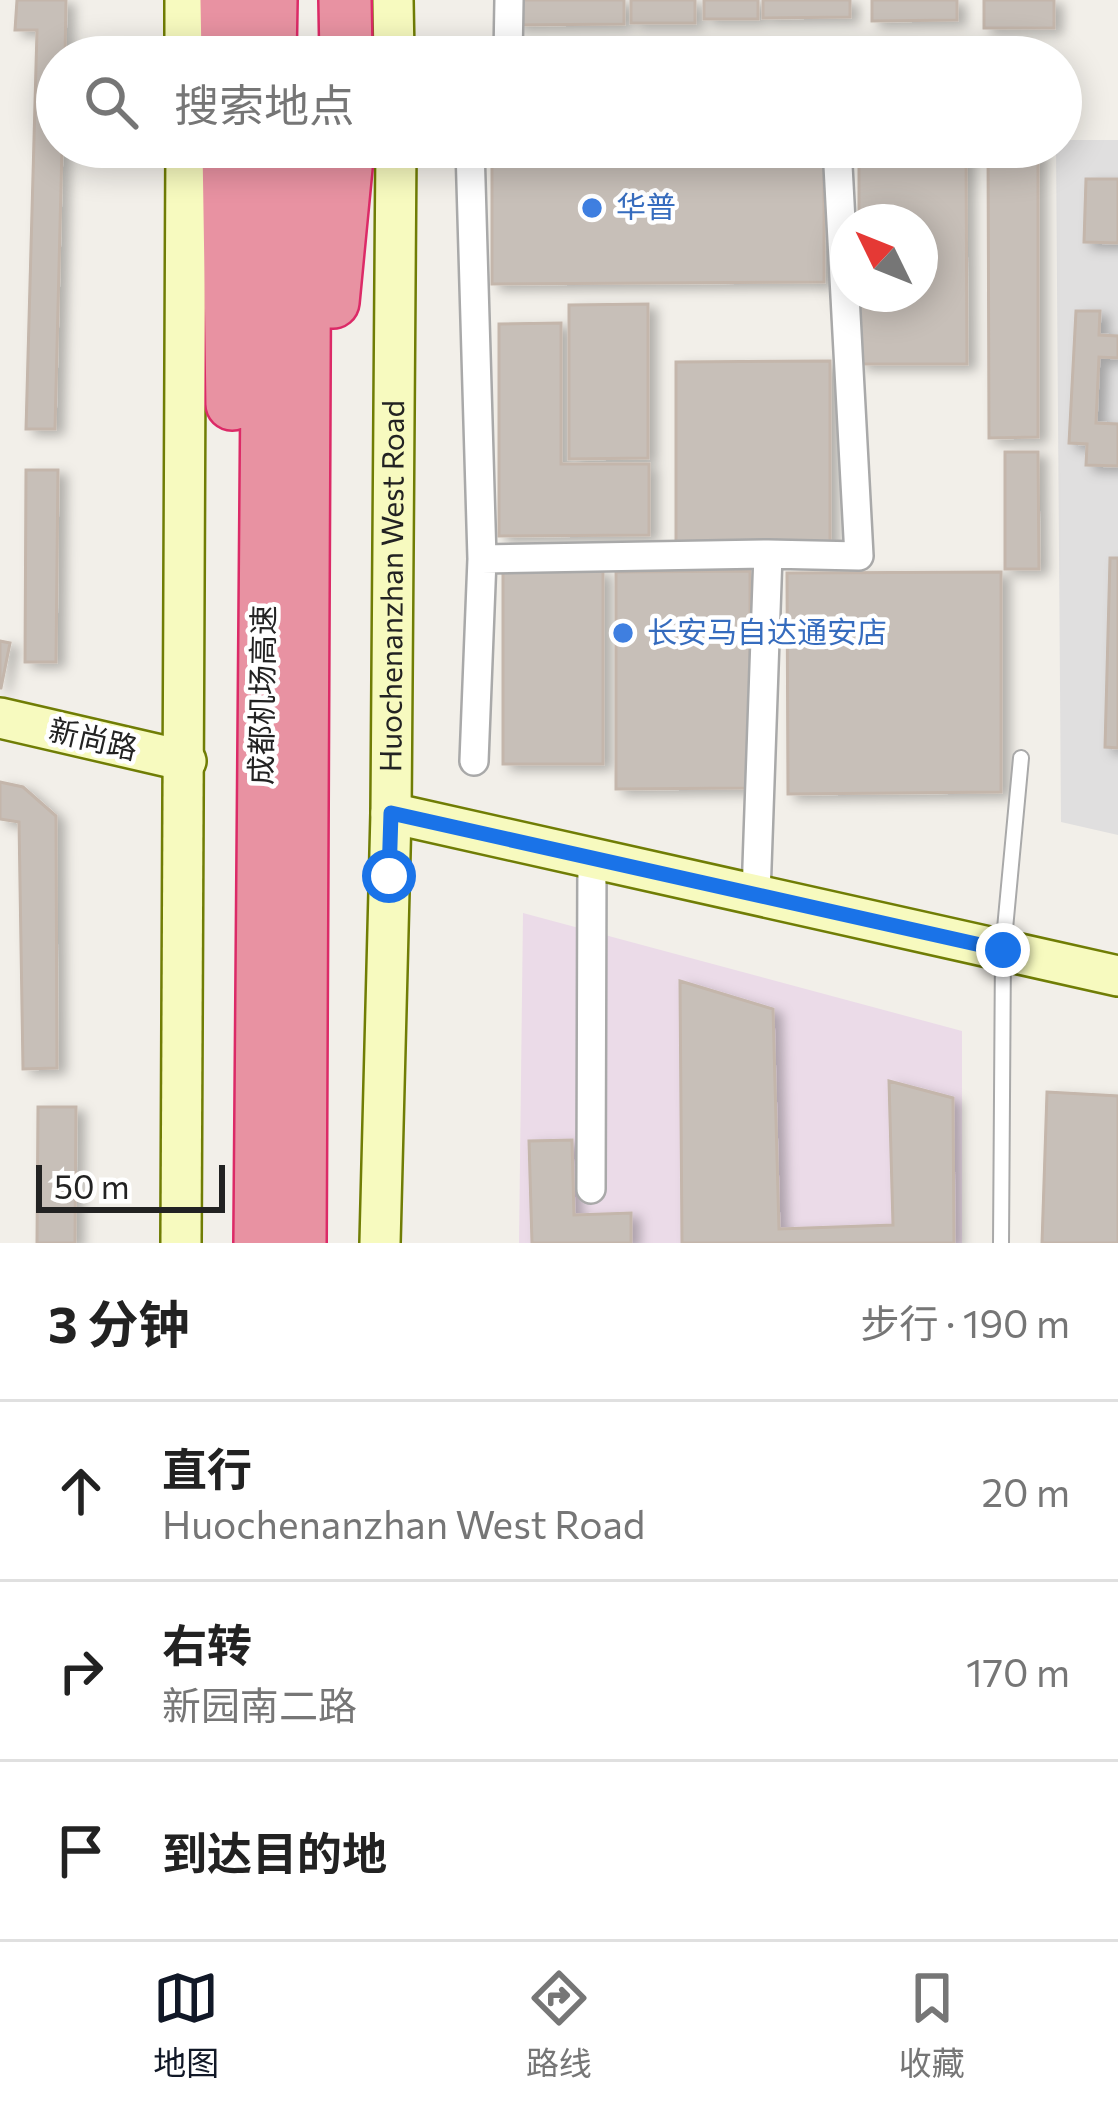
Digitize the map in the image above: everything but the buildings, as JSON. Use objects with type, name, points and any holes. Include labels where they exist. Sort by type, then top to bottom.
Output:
[{"type":"highway","points":[[226,0],[227,36]]},
{"type":"highway","points":[[270,36],[271,0]]},
{"type":"highway","points":[[305,0],[305,36]]},
{"type":"highway","points":[[345,0],[346,36]]},
{"type":"highway","points":[[228,168],[234,530],[244,608],[261,874]]},
{"type":"highway","name":"成都机场高速","points":[[260,1243],[269,168]]},
{"type":"highway","name":"成都机场高速","points":[[300,1243],[305,168]]},
{"type":"highway","points":[[303,583],[346,168]]},
{"type":"main road","points":[[185,0],[185,36]]},
{"type":"main road","points":[[394,0],[394,36]]},
{"type":"main road","points":[[181,1243],[185,168]]},
{"type":"main road","name":"Huochenanzhan West Road","points":[[380,1242],[391,813],[396,168]]},
{"type":"main road","name":"新尚路","points":[[0,718],[186,760]]},
{"type":"main road","points":[[391,813],[1118,976]]},
{"type":"street","points":[[508,0],[508,36]]},
{"type":"street","points":[[471,168],[482,559],[473,761]]},
{"type":"street","points":[[482,559],[859,556],[838,168]]},
{"type":"street","points":[[755,895],[768,554]]},
{"type":"street","points":[[591,1189],[592,857]]},
{"type":"lane","points":[[1001,1243],[1003,950],[1021,758]]},
{"type":"shaded area","points":[[1082,140],[1118,140],[1118,835],[1061,822],[1056,168],[1082,168]]},
{"type":"shaded area","points":[[523,913],[962,1031],[962,1243],[519,1243]]},
{"type":"place","name":"华普","points":[[592,208]]},
{"type":"place","name":"长安马自达通安店","points":[[623,633]]},
{"type":"route","points":[[389,876],[391,813],[1003,950]]}]
